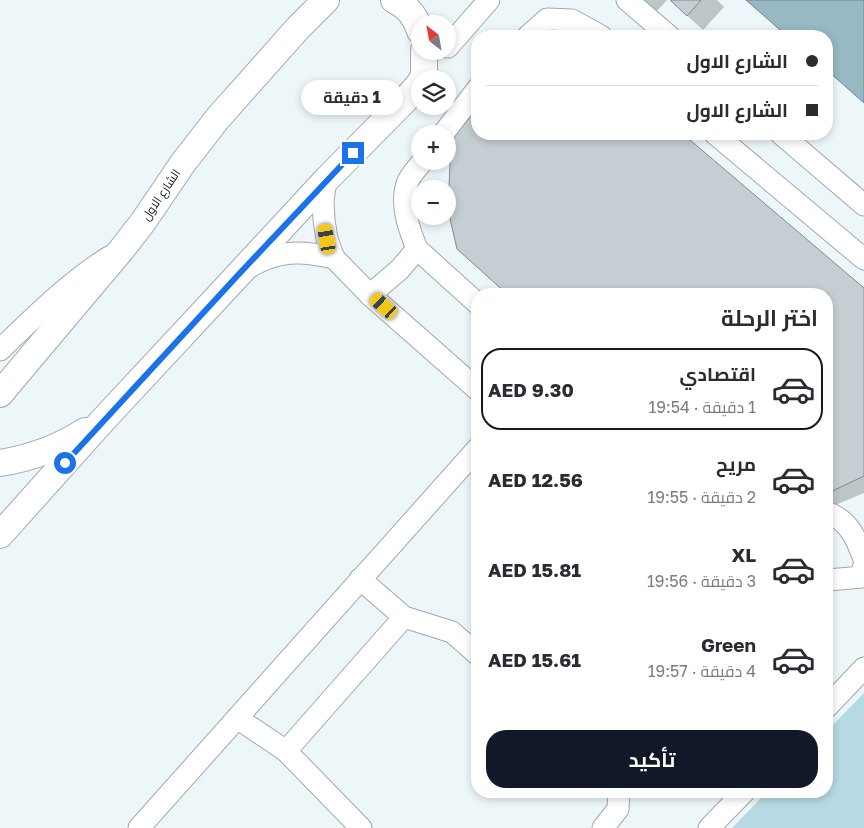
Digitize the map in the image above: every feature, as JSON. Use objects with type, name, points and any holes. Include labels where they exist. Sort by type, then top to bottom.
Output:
[{"type":"main road","name":"الشارع الاول","points":[[0,394],[122,249],[143,222],[183,162],[218,118],[298,28],[326,0]]},
{"type":"main road","points":[[394,0],[412,15]]},
{"type":"main road","points":[[0,535],[104,419],[326,180],[407,98],[411,92]]},
{"type":"main road","points":[[0,463],[23,459],[47,451],[74,438],[104,419]]},
{"type":"street","points":[[456,38],[489,0]]},
{"type":"street","points":[[627,0],[662,30]]},
{"type":"street","points":[[535,30],[547,19],[572,20],[590,30]]},
{"type":"street","points":[[425,70],[435,60]]},
{"type":"street","points":[[450,125],[471,97]]},
{"type":"street","points":[[722,140],[864,259]]},
{"type":"street","points":[[789,140],[864,205]]},
{"type":"street","points":[[416,170],[407,182],[404,203],[408,224],[417,249],[471,298]]},
{"type":"street","points":[[326,180],[323,200],[324,220],[327,239],[334,258],[370,294],[471,384]]},
{"type":"street","points":[[0,350],[31,319],[85,272],[122,249]]},
{"type":"street","points":[[370,294],[400,270],[417,249]]},
{"type":"street","points":[[239,274],[260,261],[284,253],[310,252],[334,258]]},
{"type":"street","points":[[139,828],[471,456]]},
{"type":"street","points":[[833,515],[854,533],[864,570],[833,579]]},
{"type":"street","points":[[360,579],[404,617],[452,632],[471,649]]},
{"type":"street","points":[[286,750],[404,617]]},
{"type":"street","points":[[833,701],[864,668]]},
{"type":"street","points":[[237,718],[286,750],[362,828]]},
{"type":"street","points":[[603,828],[618,809],[619,798]]},
{"type":"street","points":[[709,828],[738,798]]},
{"type":"shaded area","points":[[746,0],[864,0],[864,103],[833,75],[833,30],[780,30]]},
{"type":"shaded area","points":[[864,693],[864,828],[732,828],[761,798],[833,798],[833,725]]},
{"type":"building","points":[[670,0],[701,0],[687,16]]},
{"type":"building","points":[[471,116],[471,140],[690,140],[864,288],[864,476],[833,491],[833,288],[500,288],[457,249],[451,225],[456,225],[456,180],[449,180],[450,170],[456,170],[456,135]]},
{"type":"route","points":[[65,463],[353,153]]}]
